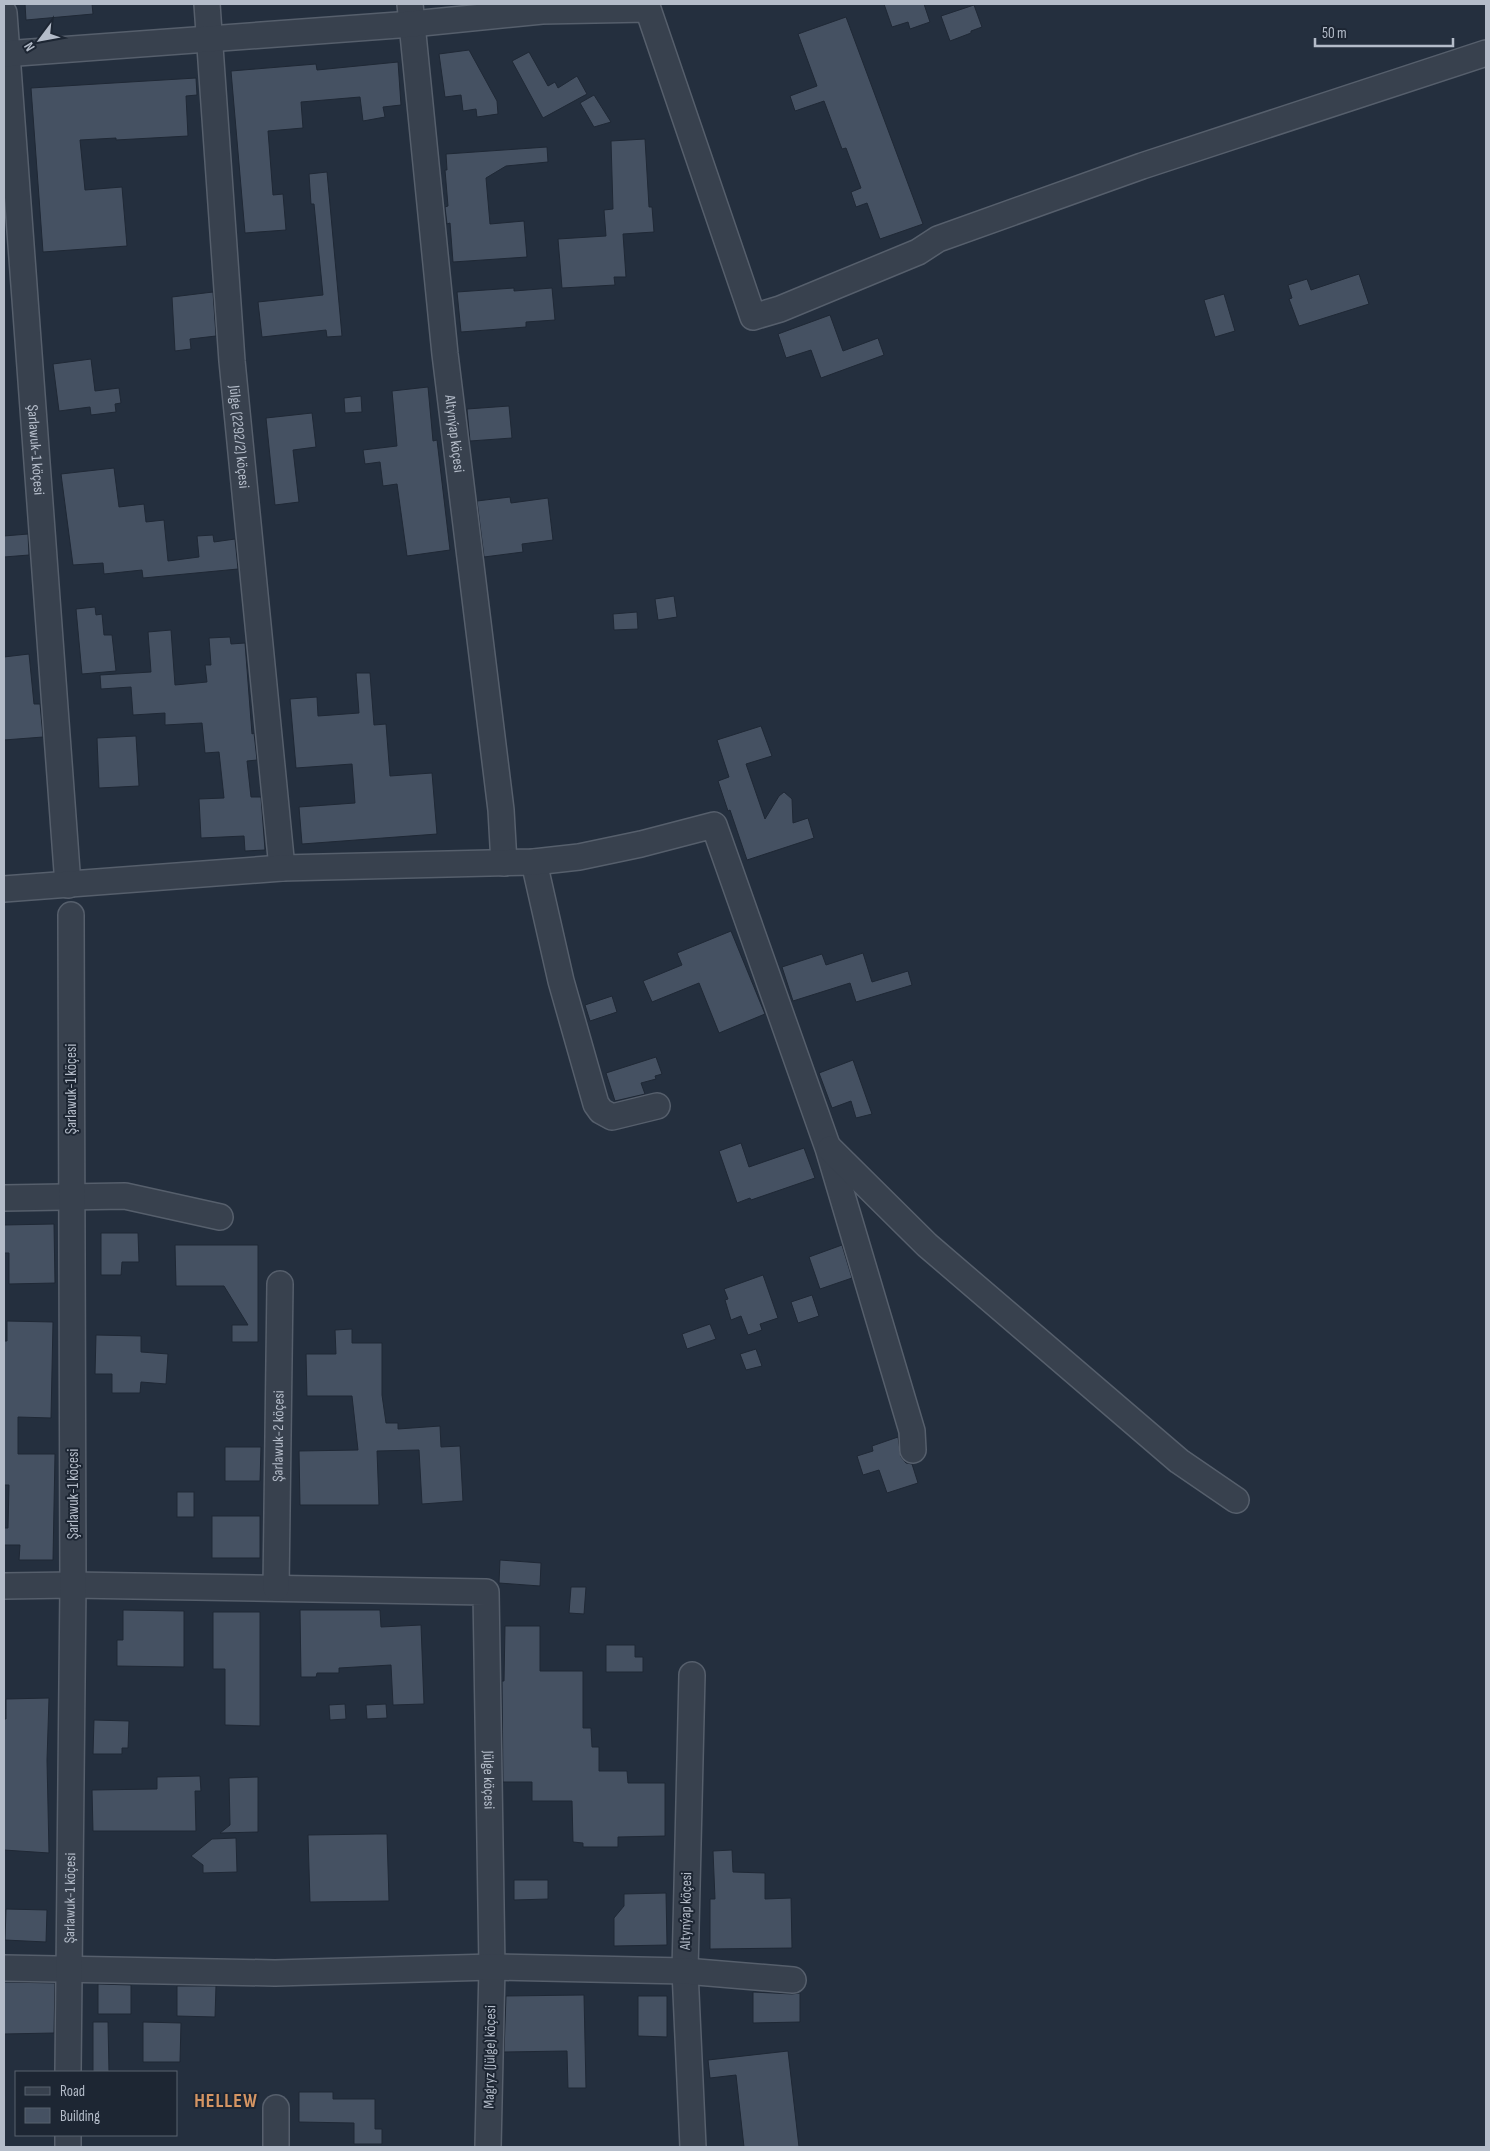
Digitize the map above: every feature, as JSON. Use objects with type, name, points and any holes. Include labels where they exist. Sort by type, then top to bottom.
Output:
[{"type":"street","name":"Jülge (2292/2) köçesi","points":[[207,4],[211,38],[232,361],[282,868]]},
{"type":"street","points":[[6,54],[211,38],[411,14],[648,9],[753,317],[780,309],[918,252],[938,239],[1132,169],[1486,53]]},
{"type":"street","name":"Şarlawuk-1 köçesi","points":[[4,13],[68,885]]},
{"type":"street","name":"Altynýap köçesi","points":[[411,14],[445,354],[500,800],[504,863]]},
{"type":"street","points":[[4,889],[282,868],[534,862],[632,846],[714,825],[828,1148],[912,1430],[913,1450]]},
{"type":"street","points":[[534,862],[561,981],[596,1104],[601,1111],[612,1117],[657,1106]]},
{"type":"street","name":"Şarlawuk-1 köçesi","points":[[68,2071],[73,1585],[71,915]]},
{"type":"street","points":[[828,1148],[942,1258],[1179,1461],[1236,1500]]},
{"type":"street","points":[[4,1198],[125,1196],[220,1217]]},
{"type":"street","name":"Şarlawuk-2 köçesi","points":[[276,1588],[280,1284]]},
{"type":"street","points":[[4,1586],[73,1585],[276,1588]]},
{"type":"street","name":"Jülge köçesi","points":[[276,1588],[486,1592],[492,1967]]},
{"type":"street","name":"Altynýap köçesi","points":[[692,1675],[685,1971],[693,2147]]},
{"type":"street","points":[[4,1968],[275,1973],[492,1967],[685,1971],[793,1980]]},
{"type":"street","name":"Magryz (Jülge) köçesi","points":[[488,2147],[492,1967]]},
{"type":"street","points":[[276,2108],[276,2147]]},
{"type":"building","points":[[25,4],[92,4],[93,14],[26,20]]},
{"type":"building","points":[[884,4],[924,4],[930,22],[910,29],[908,22],[892,27]]},
{"type":"building","points":[[974,5],[982,27],[950,41],[941,16]]},
{"type":"building","points":[[846,17],[923,224],[880,239],[867,203],[856,207],[851,192],[861,188],[846,148],[842,149],[824,101],[795,111],[790,96],[817,86],[798,34]]},
{"type":"building","points":[[469,50],[497,101],[498,114],[477,117],[476,109],[463,111],[461,95],[445,97],[439,54]]},
{"type":"building","points":[[529,52],[548,86],[555,82],[558,88],[577,76],[587,94],[543,118],[512,61]]},
{"type":"building","points":[[398,62],[401,105],[383,107],[385,117],[363,121],[360,97],[301,102],[303,128],[268,131],[273,195],[283,194],[286,230],[245,233],[231,71],[316,64],[317,70]]},
{"type":"building","points":[[196,78],[197,95],[186,96],[188,136],[80,140],[85,190],[122,187],[127,246],[43,252],[31,88]]},
{"type":"building","points":[[594,95],[611,122],[594,127],[580,103]]},
{"type":"building","points":[[645,139],[649,207],[652,207],[654,232],[623,234],[626,277],[614,277],[615,285],[562,288],[558,239],[606,236],[604,210],[613,209],[611,141]]},
{"type":"building","points":[[547,147],[548,162],[506,166],[486,178],[490,224],[524,221],[527,257],[453,262],[450,223],[447,224],[445,207],[448,206],[445,170],[447,170],[446,154]]},
{"type":"building","points":[[327,172],[342,336],[327,337],[326,330],[262,337],[258,302],[323,295],[314,204],[311,204],[309,174]]},
{"type":"building","points":[[1359,274],[1369,304],[1299,326],[1289,299],[1292,298],[1288,285],[1307,279],[1311,290]]},
{"type":"building","points":[[514,288],[514,291],[552,288],[555,320],[526,322],[526,327],[461,332],[457,292]]},
{"type":"building","points":[[213,292],[216,336],[190,339],[191,349],[175,351],[172,297]]},
{"type":"building","points":[[1224,294],[1235,331],[1215,337],[1204,300]]},
{"type":"building","points":[[830,315],[843,351],[878,338],[884,355],[821,378],[811,350],[786,358],[778,334]]},
{"type":"building","points":[[91,359],[95,391],[119,388],[121,403],[115,404],[116,412],[91,415],[90,407],[59,411],[53,364]]},
{"type":"building","points":[[428,387],[433,441],[437,440],[450,550],[407,556],[397,484],[383,486],[380,462],[365,464],[363,450],[397,446],[392,391]]},
{"type":"building","points":[[361,396],[362,412],[345,413],[344,398]]},
{"type":"building","points":[[509,406],[512,438],[470,441],[467,409]]},
{"type":"building","points":[[312,413],[316,447],[293,450],[299,502],[275,505],[266,418]]},
{"type":"building","points":[[114,468],[119,507],[144,504],[146,522],[164,520],[168,561],[199,557],[197,536],[213,535],[214,542],[235,539],[238,569],[143,578],[142,570],[104,574],[103,563],[73,565],[61,474]]},
{"type":"building","points":[[510,497],[511,503],[548,498],[553,540],[522,544],[523,552],[484,557],[477,501]]},
{"type":"building","points":[[28,534],[29,555],[4,557],[4,536]]},
{"type":"building","points":[[674,596],[677,617],[658,620],[655,599]]},
{"type":"building","points":[[95,607],[96,615],[102,614],[104,635],[112,635],[116,671],[82,674],[76,609]]},
{"type":"building","points":[[637,612],[638,629],[614,630],[613,614]]},
{"type":"building","points":[[171,630],[175,685],[207,682],[205,665],[211,665],[209,638],[230,637],[231,644],[245,643],[252,734],[254,733],[257,760],[247,761],[251,797],[261,797],[265,850],[245,851],[244,836],[201,838],[199,799],[224,798],[219,752],[205,753],[202,723],[165,725],[165,713],[133,715],[131,687],[101,689],[100,675],[151,672],[148,632]]},
{"type":"building","points":[[29,654],[34,704],[40,704],[43,737],[4,740],[4,657]]},
{"type":"building","points":[[356,673],[370,673],[374,725],[386,724],[390,776],[432,773],[437,834],[302,844],[299,807],[355,803],[352,764],[296,768],[290,699],[317,697],[318,716],[359,713]]},
{"type":"building","points":[[761,726],[772,756],[746,764],[765,819],[779,796],[784,792],[792,799],[793,823],[808,818],[814,838],[747,860],[718,781],[729,777],[717,740]]},
{"type":"building","points":[[136,736],[139,786],[99,788],[97,738]]},
{"type":"building","points":[[731,931],[765,1014],[719,1033],[699,983],[652,1002],[643,981],[682,965],[677,953]]},
{"type":"building","points":[[863,953],[872,982],[908,971],[912,985],[856,1002],[850,983],[793,1001],[782,967],[822,954],[826,965]]},
{"type":"building","points":[[612,996],[617,1012],[590,1021],[585,1005]]},
{"type":"building","points":[[656,1057],[662,1074],[655,1076],[656,1079],[641,1083],[645,1094],[615,1101],[606,1073]]},
{"type":"building","points":[[853,1060],[872,1114],[856,1118],[851,1101],[832,1108],[819,1073]]},
{"type":"building","points":[[741,1143],[749,1167],[804,1148],[815,1178],[737,1203],[719,1151]]},
{"type":"building","points":[[54,1224],[55,1283],[9,1284],[9,1253],[4,1253],[4,1225]]},
{"type":"building","points":[[101,1233],[138,1233],[139,1262],[122,1262],[121,1275],[101,1275]]},
{"type":"building","points":[[175,1245],[258,1245],[258,1342],[232,1342],[232,1325],[248,1325],[224,1286],[176,1286]]},
{"type":"building","points":[[842,1245],[852,1278],[820,1289],[809,1257]]},
{"type":"building","points":[[763,1275],[778,1318],[760,1324],[762,1330],[748,1335],[741,1316],[731,1320],[725,1300],[728,1299],[724,1289]]},
{"type":"building","points":[[812,1295],[819,1316],[798,1323],[791,1302]]},
{"type":"building","points":[[7,1321],[53,1322],[51,1418],[18,1417],[18,1454],[55,1454],[53,1560],[19,1560],[20,1545],[4,1545],[4,1528],[8,1528],[9,1485],[4,1485],[4,1341],[7,1341]]},
{"type":"building","points":[[710,1324],[716,1339],[687,1349],[682,1334]]},
{"type":"building","points":[[352,1329],[352,1343],[382,1343],[382,1395],[386,1423],[398,1423],[398,1429],[440,1426],[441,1447],[460,1446],[463,1501],[422,1504],[419,1450],[377,1451],[379,1505],[300,1505],[299,1451],[358,1450],[352,1396],[307,1396],[306,1354],[336,1354],[335,1330]]},
{"type":"building","points":[[96,1335],[141,1336],[141,1352],[168,1354],[166,1384],[141,1382],[140,1393],[112,1393],[112,1374],[95,1374]]},
{"type":"building","points":[[756,1349],[762,1366],[746,1370],[740,1354]]},
{"type":"building","points":[[898,1437],[901,1457],[906,1463],[912,1464],[918,1483],[887,1493],[879,1470],[863,1475],[857,1456],[873,1451],[872,1446]]},
{"type":"building","points":[[225,1447],[261,1447],[260,1481],[225,1481]]},
{"type":"building","points":[[177,1492],[194,1492],[194,1517],[177,1517]]},
{"type":"building","points":[[212,1516],[260,1516],[260,1558],[212,1558]]},
{"type":"building","points":[[500,1560],[541,1563],[540,1586],[499,1583]]},
{"type":"building","points":[[571,1587],[586,1587],[584,1614],[569,1613]]},
{"type":"building","points":[[123,1610],[184,1611],[184,1667],[117,1666],[117,1640],[123,1640]]},
{"type":"building","points":[[300,1610],[380,1610],[381,1627],[421,1625],[424,1704],[393,1705],[391,1665],[339,1668],[339,1673],[317,1673],[316,1677],[301,1677]]},
{"type":"building","points":[[213,1612],[260,1612],[260,1726],[225,1725],[225,1669],[213,1669]]},
{"type":"building","points":[[505,1626],[540,1626],[540,1671],[583,1671],[583,1728],[591,1728],[592,1747],[599,1747],[599,1771],[627,1771],[628,1783],[665,1783],[665,1836],[618,1837],[618,1847],[583,1847],[583,1843],[573,1842],[572,1801],[532,1801],[532,1782],[503,1782],[502,1681],[504,1681]]},
{"type":"building","points":[[606,1645],[635,1645],[635,1657],[643,1657],[643,1672],[606,1672]]},
{"type":"building","points":[[49,1698],[47,1760],[49,1853],[4,1850],[4,1719],[6,1719],[6,1699]]},
{"type":"building","points":[[345,1704],[346,1719],[330,1720],[329,1705]]},
{"type":"building","points":[[386,1704],[387,1718],[367,1719],[366,1705]]},
{"type":"building","points":[[94,1720],[129,1721],[128,1748],[122,1748],[122,1754],[93,1754]]},
{"type":"building","points":[[200,1776],[201,1791],[195,1791],[196,1831],[93,1831],[92,1790],[157,1789],[157,1777]]},
{"type":"building","points":[[258,1777],[258,1832],[220,1833],[230,1825],[229,1778]]},
{"type":"building","points":[[387,1834],[389,1901],[310,1902],[308,1835]]},
{"type":"building","points":[[236,1838],[237,1872],[203,1873],[203,1865],[191,1856],[212,1839]]},
{"type":"building","points":[[732,1850],[733,1872],[765,1873],[765,1899],[791,1898],[792,1948],[710,1949],[710,1899],[715,1899],[713,1851]]},
{"type":"building","points":[[514,1880],[548,1880],[548,1899],[514,1900]]},
{"type":"building","points":[[666,1893],[667,1945],[614,1946],[614,1918],[624,1906],[624,1894]]},
{"type":"building","points":[[6,1909],[47,1910],[46,1942],[5,1940]]},
{"type":"building","points":[[4,1982],[55,1983],[54,2033],[4,2034]]},
{"type":"building","points":[[98,1984],[131,1985],[131,2014],[98,2014]]},
{"type":"building","points":[[177,1986],[216,1986],[215,2017],[177,2016]]},
{"type":"building","points":[[753,1992],[800,1993],[800,2022],[753,2023]]},
{"type":"building","points":[[584,1995],[586,2088],[568,2088],[567,2051],[504,2052],[506,1996]]},
{"type":"building","points":[[638,1996],[667,1996],[667,2037],[638,2036]]},
{"type":"building","points":[[93,2022],[108,2022],[109,2071],[93,2071]]},
{"type":"building","points":[[143,2022],[181,2023],[180,2062],[143,2062]]},
{"type":"building","points":[[788,2051],[799,2147],[744,2147],[736,2075],[710,2078],[708,2060]]},
{"type":"building","points":[[299,2092],[333,2092],[333,2099],[375,2099],[375,2129],[382,2129],[382,2144],[354,2144],[354,2123],[299,2122]]},
{"type":"district","name":"HELLEW","points":[[226,2101]]}]
